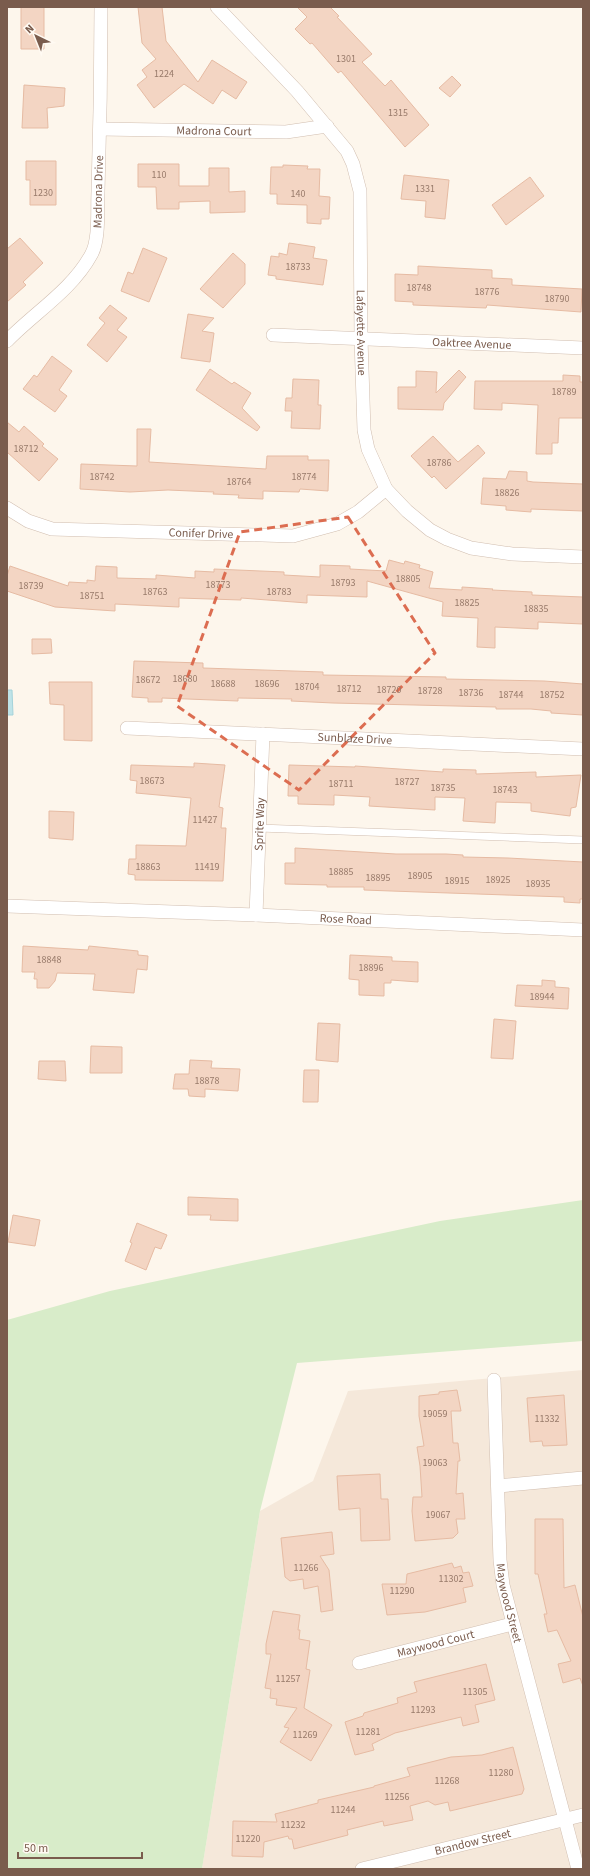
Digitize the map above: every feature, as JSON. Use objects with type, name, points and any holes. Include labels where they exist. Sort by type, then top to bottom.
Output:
[{"type":"street","name":"Madrona Drive","points":[[7,342],[20,327],[67,286],[92,254],[96,235],[100,129],[101,7]]},
{"type":"street","name":"Lafayette Avenue","points":[[217,7],[297,91],[327,126],[347,151],[357,177],[360,191],[361,339],[364,430],[368,449],[386,489],[406,511],[430,530],[447,539],[471,548],[512,554],[583,557]]},
{"type":"street","name":"Madrona Court","points":[[100,129],[286,132],[327,126]]},
{"type":"street","name":"Oaktree Avenue","points":[[273,335],[583,348]]},
{"type":"street","name":"Conifer Drive","points":[[7,508],[28,521],[52,529],[292,536],[337,524],[358,512],[386,489]]},
{"type":"street","name":"Sunblaze Drive","points":[[127,728],[583,749]]},
{"type":"street","name":"Sprite Way","points":[[256,915],[263,734]]},
{"type":"street","name":"Rose Road","points":[[7,906],[256,915],[583,930]]},
{"type":"street","name":"Maywood Street","points":[[494,1380],[500,1560],[503,1585],[512,1624],[566,1819],[578,1869]]},
{"type":"street","points":[[498,1486],[583,1478]]},
{"type":"street","name":"Maywood Court","points":[[359,1663],[512,1624]]},
{"type":"street","name":"Brandow Street","points":[[362,1869],[583,1815]]},
{"type":"lane","points":[[260,828],[583,840]]},
{"type":"highlighted area","points":[[348,517],[435,653],[299,790],[177,706],[240,532]]},
{"type":"shaded area","points":[[583,1370],[583,1869],[202,1869],[260,1511],[313,1481],[348,1391]]},
{"type":"green space","points":[[583,1200],[583,1341],[297,1363],[260,1511],[202,1869],[7,1869],[7,1320],[110,1291],[440,1221]]},
{"type":"water","points":[[7,690],[12,690],[13,715],[7,715]]},
{"type":"building","points":[[21,7],[44,7],[44,49],[21,49]]},
{"type":"building","points":[[138,7],[162,7],[166,41],[198,82],[212,60],[247,82],[236,99],[222,90],[213,104],[184,84],[154,108],[137,85],[147,77],[142,70],[156,59],[142,43]]},
{"type":"building","points":[[297,7],[330,7],[339,16],[337,17],[372,54],[362,62],[385,86],[391,80],[429,125],[405,147],[341,71],[338,73],[312,43],[310,44],[295,29],[307,17]]},
{"type":"building","points":[[452,76],[461,85],[450,97],[439,88]]},
{"type":"building","points":[[24,85],[65,88],[64,106],[47,108],[48,128],[22,128]]},
{"type":"building","points":[[26,161],[56,161],[56,205],[30,205],[30,180],[26,180]]},
{"type":"building","points":[[138,164],[179,164],[179,186],[209,186],[209,168],[229,168],[229,192],[245,191],[245,212],[210,213],[210,201],[179,202],[179,209],[157,209],[156,187],[138,187]]},
{"type":"building","points":[[283,165],[308,166],[307,169],[320,169],[319,196],[330,197],[329,219],[321,219],[321,224],[307,223],[307,205],[277,204],[277,194],[270,194],[271,167],[283,167]]},
{"type":"building","points":[[404,175],[449,180],[445,219],[425,217],[426,201],[401,199]]},
{"type":"building","points":[[530,177],[544,196],[506,225],[492,205]]},
{"type":"building","points":[[20,238],[43,263],[23,282],[26,285],[7,302],[7,249]]},
{"type":"building","points":[[289,243],[315,247],[313,258],[327,260],[323,285],[276,279],[276,276],[268,275],[271,256],[279,257],[279,253],[287,255]]},
{"type":"building","points":[[143,248],[167,258],[149,302],[121,291],[128,272],[133,274]]},
{"type":"building","points":[[233,253],[245,264],[245,284],[223,308],[200,289]]},
{"type":"building","points":[[418,266],[492,270],[492,278],[512,279],[512,285],[582,289],[581,312],[487,305],[486,308],[413,305],[413,302],[395,301],[395,274],[418,275]]},
{"type":"building","points":[[110,305],[127,318],[117,330],[127,337],[107,362],[87,345],[105,323],[99,318]]},
{"type":"building","points":[[188,314],[214,318],[202,331],[214,333],[210,362],[181,358]]},
{"type":"building","points":[[52,356],[72,371],[59,390],[67,396],[55,412],[23,389],[34,375],[37,377]]},
{"type":"building","points":[[210,369],[232,384],[234,382],[251,393],[242,408],[260,427],[257,431],[196,390]]},
{"type":"building","points":[[459,370],[466,377],[444,403],[443,410],[398,409],[398,387],[416,387],[416,371],[437,372],[436,393]]},
{"type":"building","points":[[563,375],[580,376],[580,382],[583,382],[583,418],[559,418],[558,443],[552,443],[552,454],[536,454],[538,405],[502,403],[502,410],[474,409],[475,381],[563,381]]},
{"type":"building","points":[[293,379],[319,380],[318,405],[321,405],[320,429],[291,428],[292,411],[285,411],[286,398],[292,398]]},
{"type":"building","points":[[7,422],[19,432],[24,426],[44,444],[42,446],[58,459],[39,481],[7,452]]},
{"type":"building","points":[[137,429],[151,429],[149,462],[266,469],[267,456],[308,456],[308,460],[329,460],[328,491],[300,489],[299,492],[263,491],[263,499],[238,498],[239,495],[213,494],[214,492],[168,490],[130,492],[80,489],[81,464],[137,466]]},
{"type":"building","points":[[433,436],[458,462],[478,445],[485,453],[446,489],[434,476],[432,478],[411,456]]},
{"type":"building","points":[[509,471],[527,472],[527,481],[583,484],[583,511],[531,509],[531,512],[506,510],[506,506],[481,504],[483,478],[506,479]]},
{"type":"building","points":[[389,560],[404,564],[405,561],[420,565],[419,568],[433,572],[429,588],[462,590],[462,587],[532,592],[532,595],[583,597],[583,624],[538,622],[538,629],[495,627],[495,648],[477,647],[478,618],[442,616],[443,602],[367,581],[367,597],[307,595],[307,603],[241,598],[241,600],[179,598],[179,607],[115,604],[115,611],[55,607],[7,591],[7,576],[10,566],[68,586],[69,582],[87,583],[87,580],[95,581],[96,566],[117,567],[117,578],[156,579],[156,575],[195,578],[195,571],[214,572],[214,569],[284,572],[284,575],[320,577],[320,565],[350,566],[350,569],[386,571]]},
{"type":"building","points":[[32,639],[51,639],[52,653],[32,654]]},
{"type":"building","points":[[134,661],[203,663],[203,668],[323,672],[323,675],[446,677],[446,679],[544,681],[583,684],[583,715],[551,713],[551,711],[531,709],[496,709],[496,707],[333,703],[291,701],[292,699],[238,698],[238,701],[162,698],[162,702],[148,702],[148,698],[132,697]]},
{"type":"building","points":[[49,682],[92,682],[92,741],[64,740],[64,705],[50,704]]},
{"type":"building","points":[[194,763],[225,765],[219,807],[223,808],[221,828],[226,828],[223,881],[135,880],[135,875],[128,874],[129,859],[136,859],[136,845],[186,846],[191,798],[136,793],[137,781],[130,780],[131,765],[194,767]]},
{"type":"building","points":[[289,765],[355,766],[443,772],[443,769],[476,770],[476,774],[536,772],[536,777],[581,775],[576,807],[571,808],[570,816],[531,811],[531,803],[496,802],[495,823],[463,821],[465,798],[435,797],[435,810],[369,806],[370,797],[334,795],[334,805],[298,804],[298,796],[288,796]]},
{"type":"building","points":[[49,811],[74,812],[73,840],[49,838]]},
{"type":"building","points":[[295,848],[396,854],[446,854],[463,855],[463,857],[583,862],[583,899],[580,899],[580,903],[564,902],[564,897],[364,890],[364,887],[327,887],[327,885],[285,884],[285,863],[295,863]]},
{"type":"building","points":[[23,946],[88,950],[89,946],[138,951],[138,955],[148,956],[147,970],[137,969],[134,993],[93,990],[95,974],[57,973],[55,981],[49,988],[37,988],[37,979],[34,979],[35,972],[22,972]]},
{"type":"building","points":[[350,955],[392,957],[392,961],[418,962],[418,982],[391,980],[391,983],[384,983],[384,996],[359,995],[359,980],[349,979]]},
{"type":"building","points":[[542,980],[555,981],[555,987],[569,988],[568,1009],[515,1006],[517,985],[542,986]]},
{"type":"building","points":[[494,1019],[516,1021],[513,1059],[491,1058]]},
{"type":"building","points":[[318,1023],[340,1024],[338,1062],[316,1060]]},
{"type":"building","points":[[91,1046],[122,1047],[122,1073],[90,1073]]},
{"type":"building","points":[[190,1060],[212,1061],[211,1068],[240,1069],[238,1091],[205,1089],[205,1097],[189,1096],[188,1089],[173,1089],[175,1074],[189,1074]]},
{"type":"building","points":[[39,1061],[65,1061],[66,1081],[38,1079]]},
{"type":"building","points":[[304,1070],[319,1070],[318,1102],[303,1102]]},
{"type":"building","points":[[188,1197],[238,1199],[238,1221],[210,1220],[211,1215],[188,1215]]},
{"type":"building","points":[[13,1215],[40,1220],[35,1246],[8,1242]]},
{"type":"building","points":[[137,1223],[167,1235],[161,1249],[155,1247],[146,1270],[125,1261],[132,1243],[130,1242]]},
{"type":"building","points":[[457,1390],[461,1411],[451,1411],[453,1443],[458,1443],[460,1461],[458,1461],[456,1494],[463,1493],[465,1519],[456,1519],[458,1533],[453,1538],[415,1541],[412,1511],[413,1497],[422,1497],[417,1447],[424,1446],[419,1416],[419,1396]]},
{"type":"building","points":[[564,1395],[567,1445],[543,1446],[542,1441],[530,1442],[527,1398]]},
{"type":"building","points":[[380,1474],[381,1499],[388,1499],[390,1540],[361,1541],[360,1508],[339,1510],[337,1476]]},
{"type":"building","points":[[535,1519],[563,1519],[564,1588],[575,1585],[583,1617],[583,1686],[580,1678],[563,1683],[558,1664],[571,1661],[557,1630],[548,1632],[544,1614],[547,1614],[538,1574],[535,1574]]},
{"type":"building","points":[[332,1532],[334,1554],[320,1556],[329,1570],[333,1610],[321,1612],[318,1586],[304,1589],[303,1579],[290,1581],[285,1577],[281,1538]]},
{"type":"building","points":[[452,1563],[454,1568],[461,1566],[463,1573],[469,1572],[473,1586],[463,1588],[466,1602],[425,1612],[387,1615],[382,1584],[406,1584],[407,1574]]},
{"type":"building","points":[[273,1611],[300,1615],[298,1630],[300,1630],[299,1639],[310,1641],[306,1669],[310,1670],[304,1708],[332,1725],[311,1761],[280,1742],[289,1728],[284,1727],[297,1708],[276,1705],[277,1699],[270,1698],[271,1689],[265,1688],[271,1654],[266,1654],[266,1644]]},
{"type":"building","points":[[486,1664],[495,1700],[475,1705],[479,1722],[463,1726],[461,1717],[395,1733],[372,1744],[374,1750],[355,1755],[345,1722],[363,1716],[364,1713],[398,1703],[397,1698],[417,1692],[414,1682]]},
{"type":"building","points":[[513,1747],[524,1789],[522,1794],[450,1811],[448,1802],[435,1805],[428,1801],[410,1806],[413,1820],[384,1826],[383,1821],[347,1830],[348,1835],[294,1849],[292,1839],[289,1839],[288,1836],[264,1842],[263,1857],[232,1856],[233,1821],[277,1822],[275,1814],[318,1803],[318,1800],[374,1787],[410,1776],[407,1768],[451,1757],[482,1755]]}]
